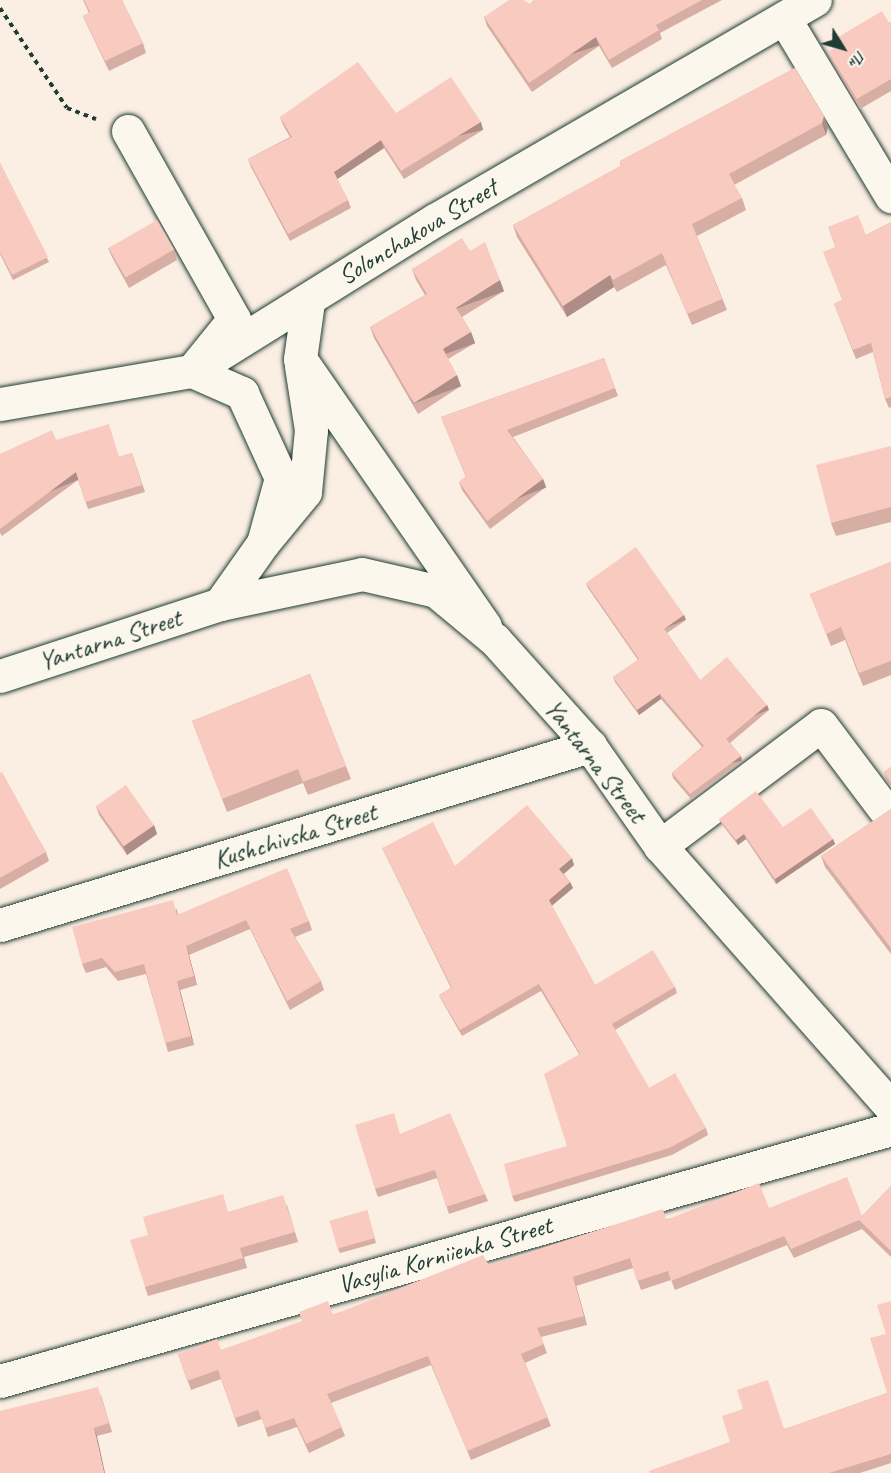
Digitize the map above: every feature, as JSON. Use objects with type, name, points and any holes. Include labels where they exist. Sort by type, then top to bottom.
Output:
[{"type":"main road","name":"Solonchakova Street","points":[[0,404],[192,371],[308,302],[341,276],[815,0]]},
{"type":"main road","points":[[784,18],[891,196]]},
{"type":"main road","points":[[128,131],[234,320],[192,371],[242,393],[281,478],[263,543]]},
{"type":"main road","points":[[220,604],[263,543],[305,492],[311,430],[300,359],[308,302]]},
{"type":"main road","points":[[300,359],[495,640]]},
{"type":"main road","name":"Yantarna Street","points":[[0,676],[220,604],[362,574],[436,591],[495,640],[590,746],[660,846],[891,1107]]},
{"type":"main road","points":[[660,846],[821,725],[884,809]]},
{"type":"main road","name":"Kushchivska Street","points":[[0,925],[590,746]]},
{"type":"main road","name":"Vasylia Korniienka Street","points":[[0,1381],[891,1129]]},
{"type":"path","points":[[0,8],[67,108],[128,131]]},
{"type":"building","points":[[84,0],[122,0],[143,43],[105,61],[83,16],[90,12]]},
{"type":"building","points":[[509,0],[523,0],[530,4],[534,0],[702,0],[656,25],[659,30],[609,60],[596,37],[529,83],[484,17]]},
{"type":"building","points":[[882,11],[889,23],[891,22],[891,79],[857,99],[828,52],[839,46],[835,39]]},
{"type":"building","points":[[358,62],[396,113],[451,77],[481,122],[401,171],[381,140],[334,172],[348,200],[288,234],[248,159],[292,137],[280,117]]},
{"type":"building","points":[[795,68],[824,116],[822,123],[729,174],[742,198],[692,224],[722,299],[687,314],[662,253],[613,280],[610,275],[563,306],[513,225],[622,165],[620,161]]},
{"type":"building","points":[[0,163],[48,257],[12,275],[0,252]]},
{"type":"building","points":[[858,215],[866,235],[891,222],[891,397],[885,399],[871,343],[853,350],[834,304],[842,300],[823,252],[835,247],[828,227]]},
{"type":"building","points":[[157,220],[174,249],[126,277],[109,248]]},
{"type":"building","points":[[462,238],[470,251],[485,242],[500,280],[456,308],[471,332],[443,349],[457,375],[414,403],[370,327],[427,294],[412,269]]},
{"type":"building","points":[[604,358],[615,388],[507,430],[543,479],[487,521],[459,482],[466,476],[441,417]]},
{"type":"building","points":[[109,424],[119,457],[132,453],[142,485],[85,502],[76,472],[0,529],[0,454],[52,430],[56,440]]},
{"type":"building","points":[[891,446],[891,507],[831,523],[816,465]]},
{"type":"building","points":[[636,547],[684,615],[664,629],[700,680],[727,657],[767,705],[726,739],[741,756],[690,794],[672,773],[704,746],[660,694],[637,710],[613,677],[639,659],[586,583]]},
{"type":"building","points":[[891,562],[891,661],[859,673],[841,627],[826,634],[810,594]]},
{"type":"building","points":[[310,674],[346,766],[303,782],[298,769],[222,799],[192,721]]},
{"type":"building","points":[[891,767],[891,783],[884,772]]},
{"type":"building","points":[[2,772],[46,852],[0,878],[0,773]]},
{"type":"building","points":[[126,785],[154,825],[124,846],[96,806]]},
{"type":"building","points":[[756,791],[783,827],[811,808],[833,839],[775,879],[744,834],[736,840],[719,819]]},
{"type":"building","points":[[527,805],[572,858],[559,869],[570,882],[549,900],[595,985],[653,950],[675,987],[612,1024],[649,1088],[675,1073],[706,1128],[669,1148],[512,1196],[504,1164],[567,1146],[544,1074],[580,1054],[539,984],[460,1030],[439,995],[452,988],[382,848],[433,822],[455,866]]},
{"type":"building","points":[[891,809],[891,948],[821,856]]},
{"type":"building","points":[[287,868],[309,921],[290,929],[321,981],[287,1001],[246,920],[186,946],[194,976],[177,981],[191,1036],[165,1043],[144,964],[115,972],[102,958],[82,964],[72,927],[173,900],[177,915]]},
{"type":"building","points":[[394,1113],[400,1134],[450,1113],[485,1194],[446,1207],[435,1170],[375,1189],[355,1125]]},
{"type":"building","points":[[847,1177],[862,1216],[891,1186],[891,1251],[859,1220],[791,1249],[784,1236],[671,1281],[668,1271],[637,1281],[630,1258],[573,1277],[584,1316],[537,1328],[544,1344],[521,1354],[548,1417],[467,1451],[428,1356],[327,1394],[342,1427],[306,1444],[294,1418],[265,1428],[258,1410],[235,1418],[218,1370],[187,1381],[178,1354],[217,1339],[221,1350],[302,1321],[299,1312],[328,1301],[333,1315],[483,1255],[489,1265],[663,1209],[666,1220],[759,1183],[769,1208]]},
{"type":"building","points":[[223,1194],[228,1212],[283,1195],[295,1232],[240,1248],[243,1258],[145,1287],[130,1240],[148,1235],[143,1217]]},
{"type":"building","points":[[367,1210],[375,1238],[338,1249],[330,1221]]},
{"type":"building","points":[[891,1301],[891,1454],[829,1473],[650,1473],[649,1471],[730,1442],[722,1416],[743,1409],[737,1390],[768,1380],[784,1429],[887,1393],[870,1338],[886,1334],[877,1305]]},
{"type":"building","points":[[98,1387],[109,1423],[94,1428],[104,1473],[0,1473],[0,1411]]}]
